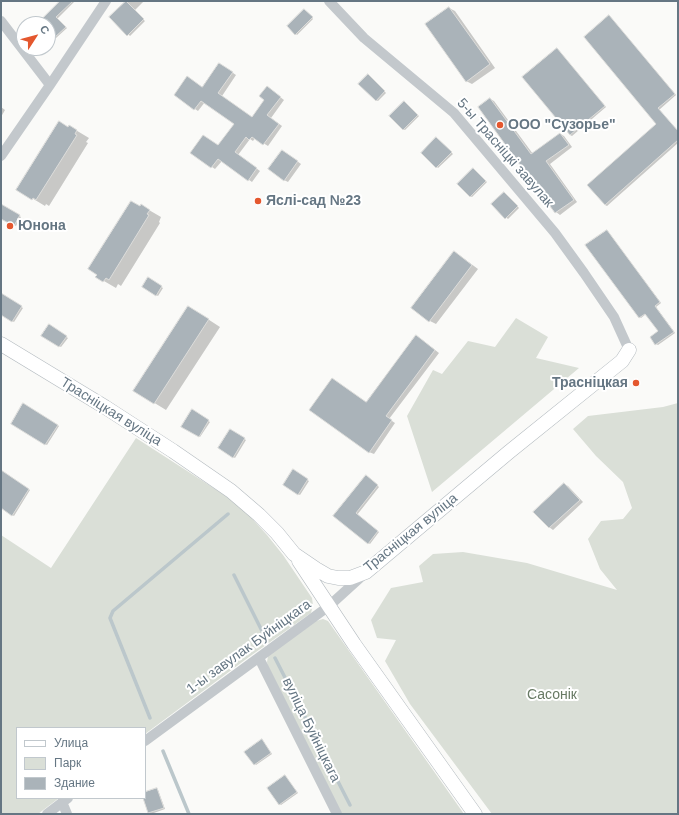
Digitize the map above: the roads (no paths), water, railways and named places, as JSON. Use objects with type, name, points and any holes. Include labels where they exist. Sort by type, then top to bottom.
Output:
[{"type":"street","points":[[2,152],[50,86],[106,1]]},
{"type":"street","name":"5-ы Трасніцкі завулак","points":[[330,1],[364,38],[454,113],[555,233],[614,317],[629,350]]},
{"type":"street","points":[[1,21],[50,86]]},
{"type":"street","name":"Трасніцкая вуліца","points":[[1,344],[167,447],[231,491],[277,533],[294,554],[328,576],[338,578],[350,578],[366,572],[509,452],[622,361],[629,350]]},
{"type":"street","points":[[294,554],[354,644],[475,814]]},
{"type":"street","name":"1-ы завулак Буйніцкага","points":[[146,740],[329,606],[366,572]]},
{"type":"street","name":"вуліца Буйніцкага","points":[[259,658],[337,814]]},
{"type":"street","points":[[47,814],[65,800],[67,814]]},
{"type":"waterway","points":[[150,718],[110,618],[113,611],[228,514]]},
{"type":"waterway","points":[[234,575],[267,641]]},
{"type":"waterway","points":[[275,658],[350,805]]},
{"type":"waterway","points":[[163,751],[189,814]]},
{"type":"place","name":"ООО \"Сузорье\"","points":[[500,125]]},
{"type":"place","name":"Яслі-сад №23","points":[[258,201]]},
{"type":"place","name":"Юнона","points":[[10,226]]},
{"type":"place","name":"Трасніцкая","points":[[636,383]]},
{"type":"park label","name":"Сасонік","points":[[552,695]]}]
